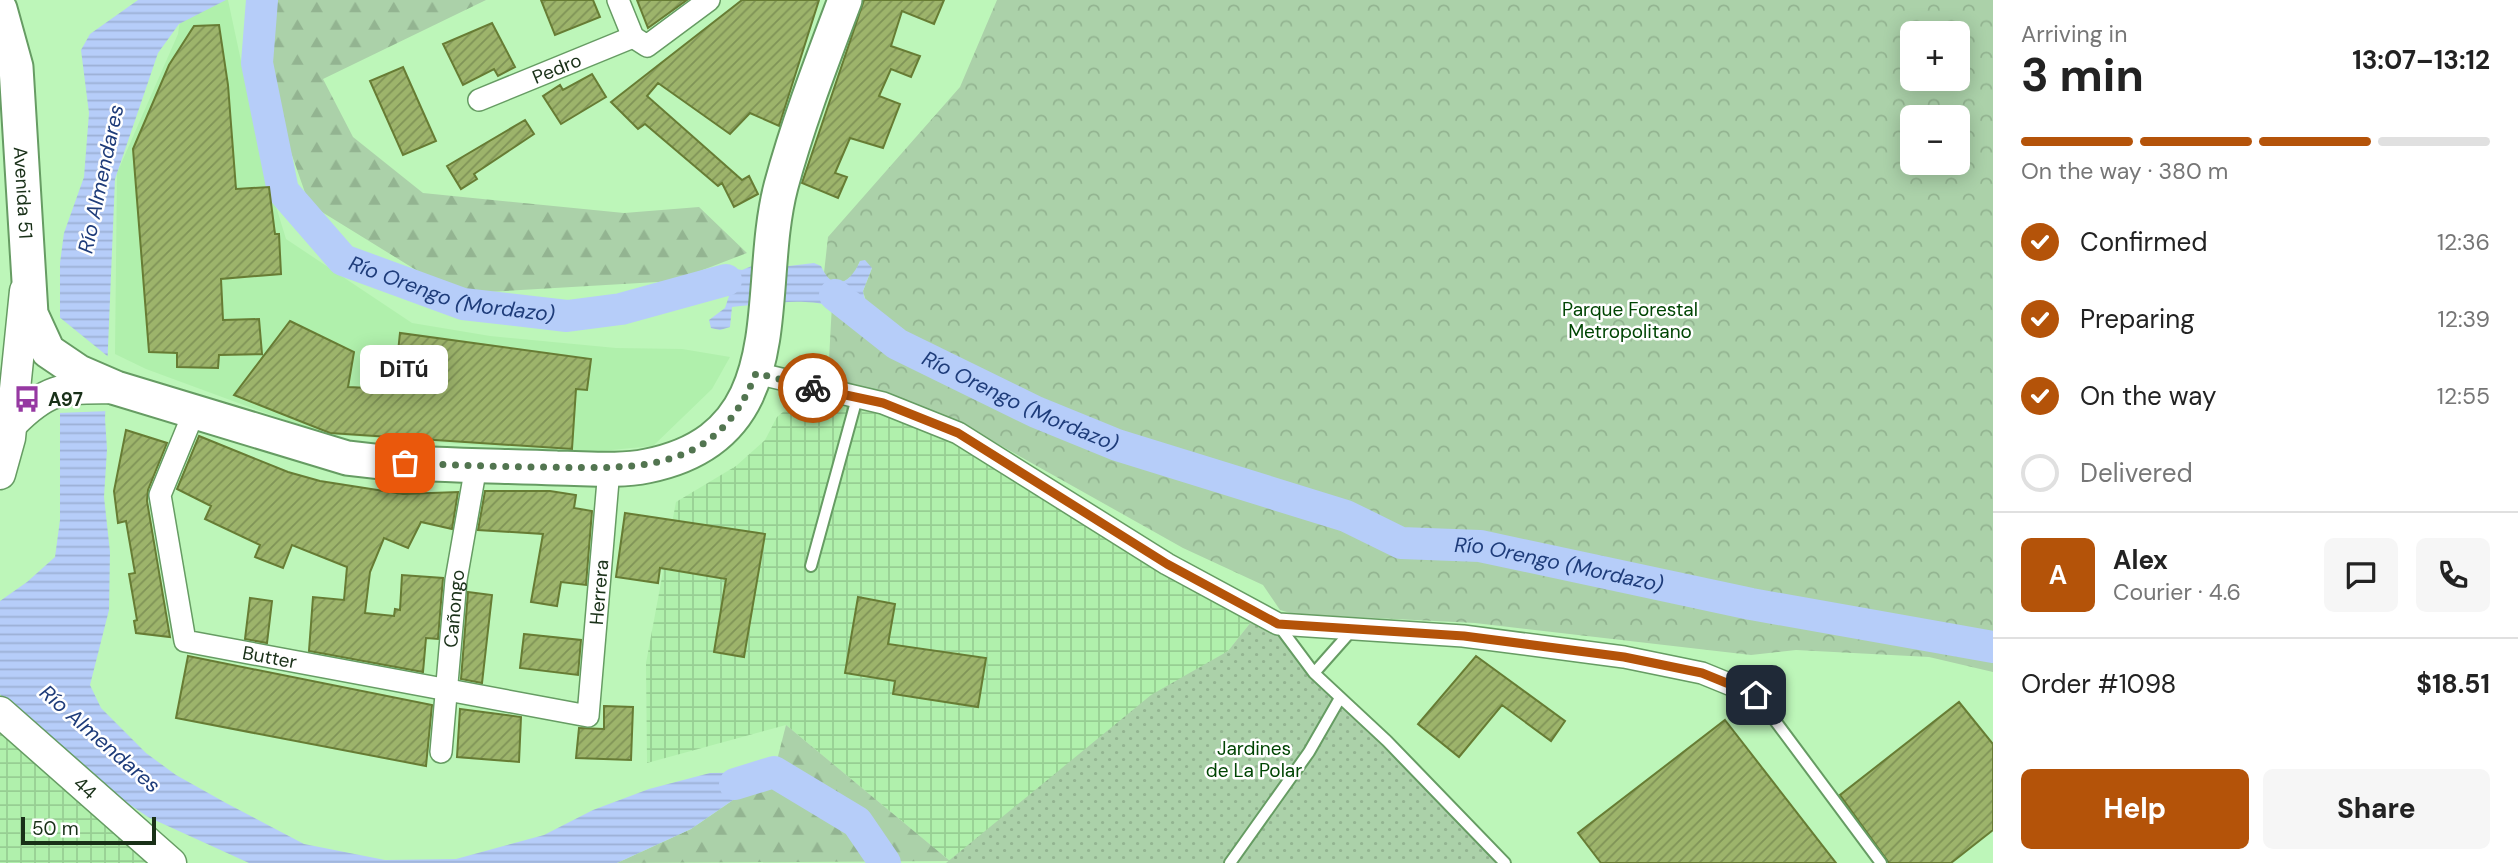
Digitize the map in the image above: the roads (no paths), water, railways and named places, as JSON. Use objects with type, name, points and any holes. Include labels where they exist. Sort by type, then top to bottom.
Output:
[{"type":"main road","points":[[42,366],[347,458],[476,466],[609,469],[647,466],[669,460],[705,442],[734,416],[747,396],[759,363],[776,220],[785,174],[845,0]]},
{"type":"main road","name":"Avenida 51","points":[[0,9],[16,67],[12,163],[28,261],[32,314],[42,366]]},
{"type":"street","points":[[618,0],[640,42]]},
{"type":"street","name":"Pedro","points":[[479,100],[640,42],[709,0]]},
{"type":"street","points":[[0,474],[12,430],[42,366],[28,261]]},
{"type":"street","points":[[759,363],[857,398],[883,403],[958,433],[1167,564],[1278,624],[1464,636],[1624,657],[1702,673],[1756,695]]},
{"type":"street","name":"Butter","points":[[194,412],[160,495],[185,641],[588,716]]},
{"type":"street","name":"Cañongo","points":[[440,752],[456,580],[476,466]]},
{"type":"street","name":"Herrera","points":[[588,716],[609,469]]},
{"type":"street","name":"44","points":[[0,712],[171,863]]},
{"type":"lane","points":[[811,566],[857,398]]},
{"type":"lane","points":[[1278,624],[1314,673],[1387,741],[1505,863]]},
{"type":"lane","points":[[1314,673],[1355,627]]},
{"type":"lane","points":[[1756,695],[1881,863]]},
{"type":"lane","points":[[1230,863],[1309,752],[1340,698]]},
{"type":"water","points":[[138,0],[226,0],[179,24],[158,53],[115,179],[105,419],[107,449],[104,497],[110,552],[109,610],[90,685],[101,708],[146,753],[176,775],[226,803],[304,844],[385,860],[456,859],[544,835],[593,810],[649,789],[710,773],[774,772],[691,829],[617,863],[249,863],[148,817],[101,785],[9,707],[0,694],[0,601],[55,557],[60,520],[60,263],[64,233],[84,177],[89,113],[81,50],[90,34]]},
{"type":"water","points":[[865,260],[872,268],[863,291],[869,319],[832,306],[786,302],[732,307],[730,327],[720,330],[711,328],[709,320],[725,308],[729,296],[726,293],[718,296],[710,292],[691,301],[683,280],[719,266],[742,270],[764,261],[789,266],[814,263],[821,266],[831,280],[841,282],[851,275],[860,261]]},
{"type":"waterway","name":"Río Orengo (Mordazo)","points":[[262,0],[257,63],[283,191],[343,260],[463,304],[567,316],[621,309],[726,280]]},
{"type":"waterway","name":"Río Orengo (Mordazo)","points":[[835,295],[897,344],[1036,412],[1117,445],[1346,516],[1401,543],[1480,546],[1751,604],[1993,647]]},
{"type":"waterway","name":"Río Almendares","points":[[735,784],[774,772],[857,822],[885,863]]},
{"type":"place","name":"A97","points":[[27,399]]},
{"type":"place","name":"DiTú","points":[[405,463]]},
{"type":"park label","name":"Parque Forestal Metropolitano","points":[[1630,320]]},
{"type":"park label","name":"Jardines de La Polar","points":[[1254,759]]}]
